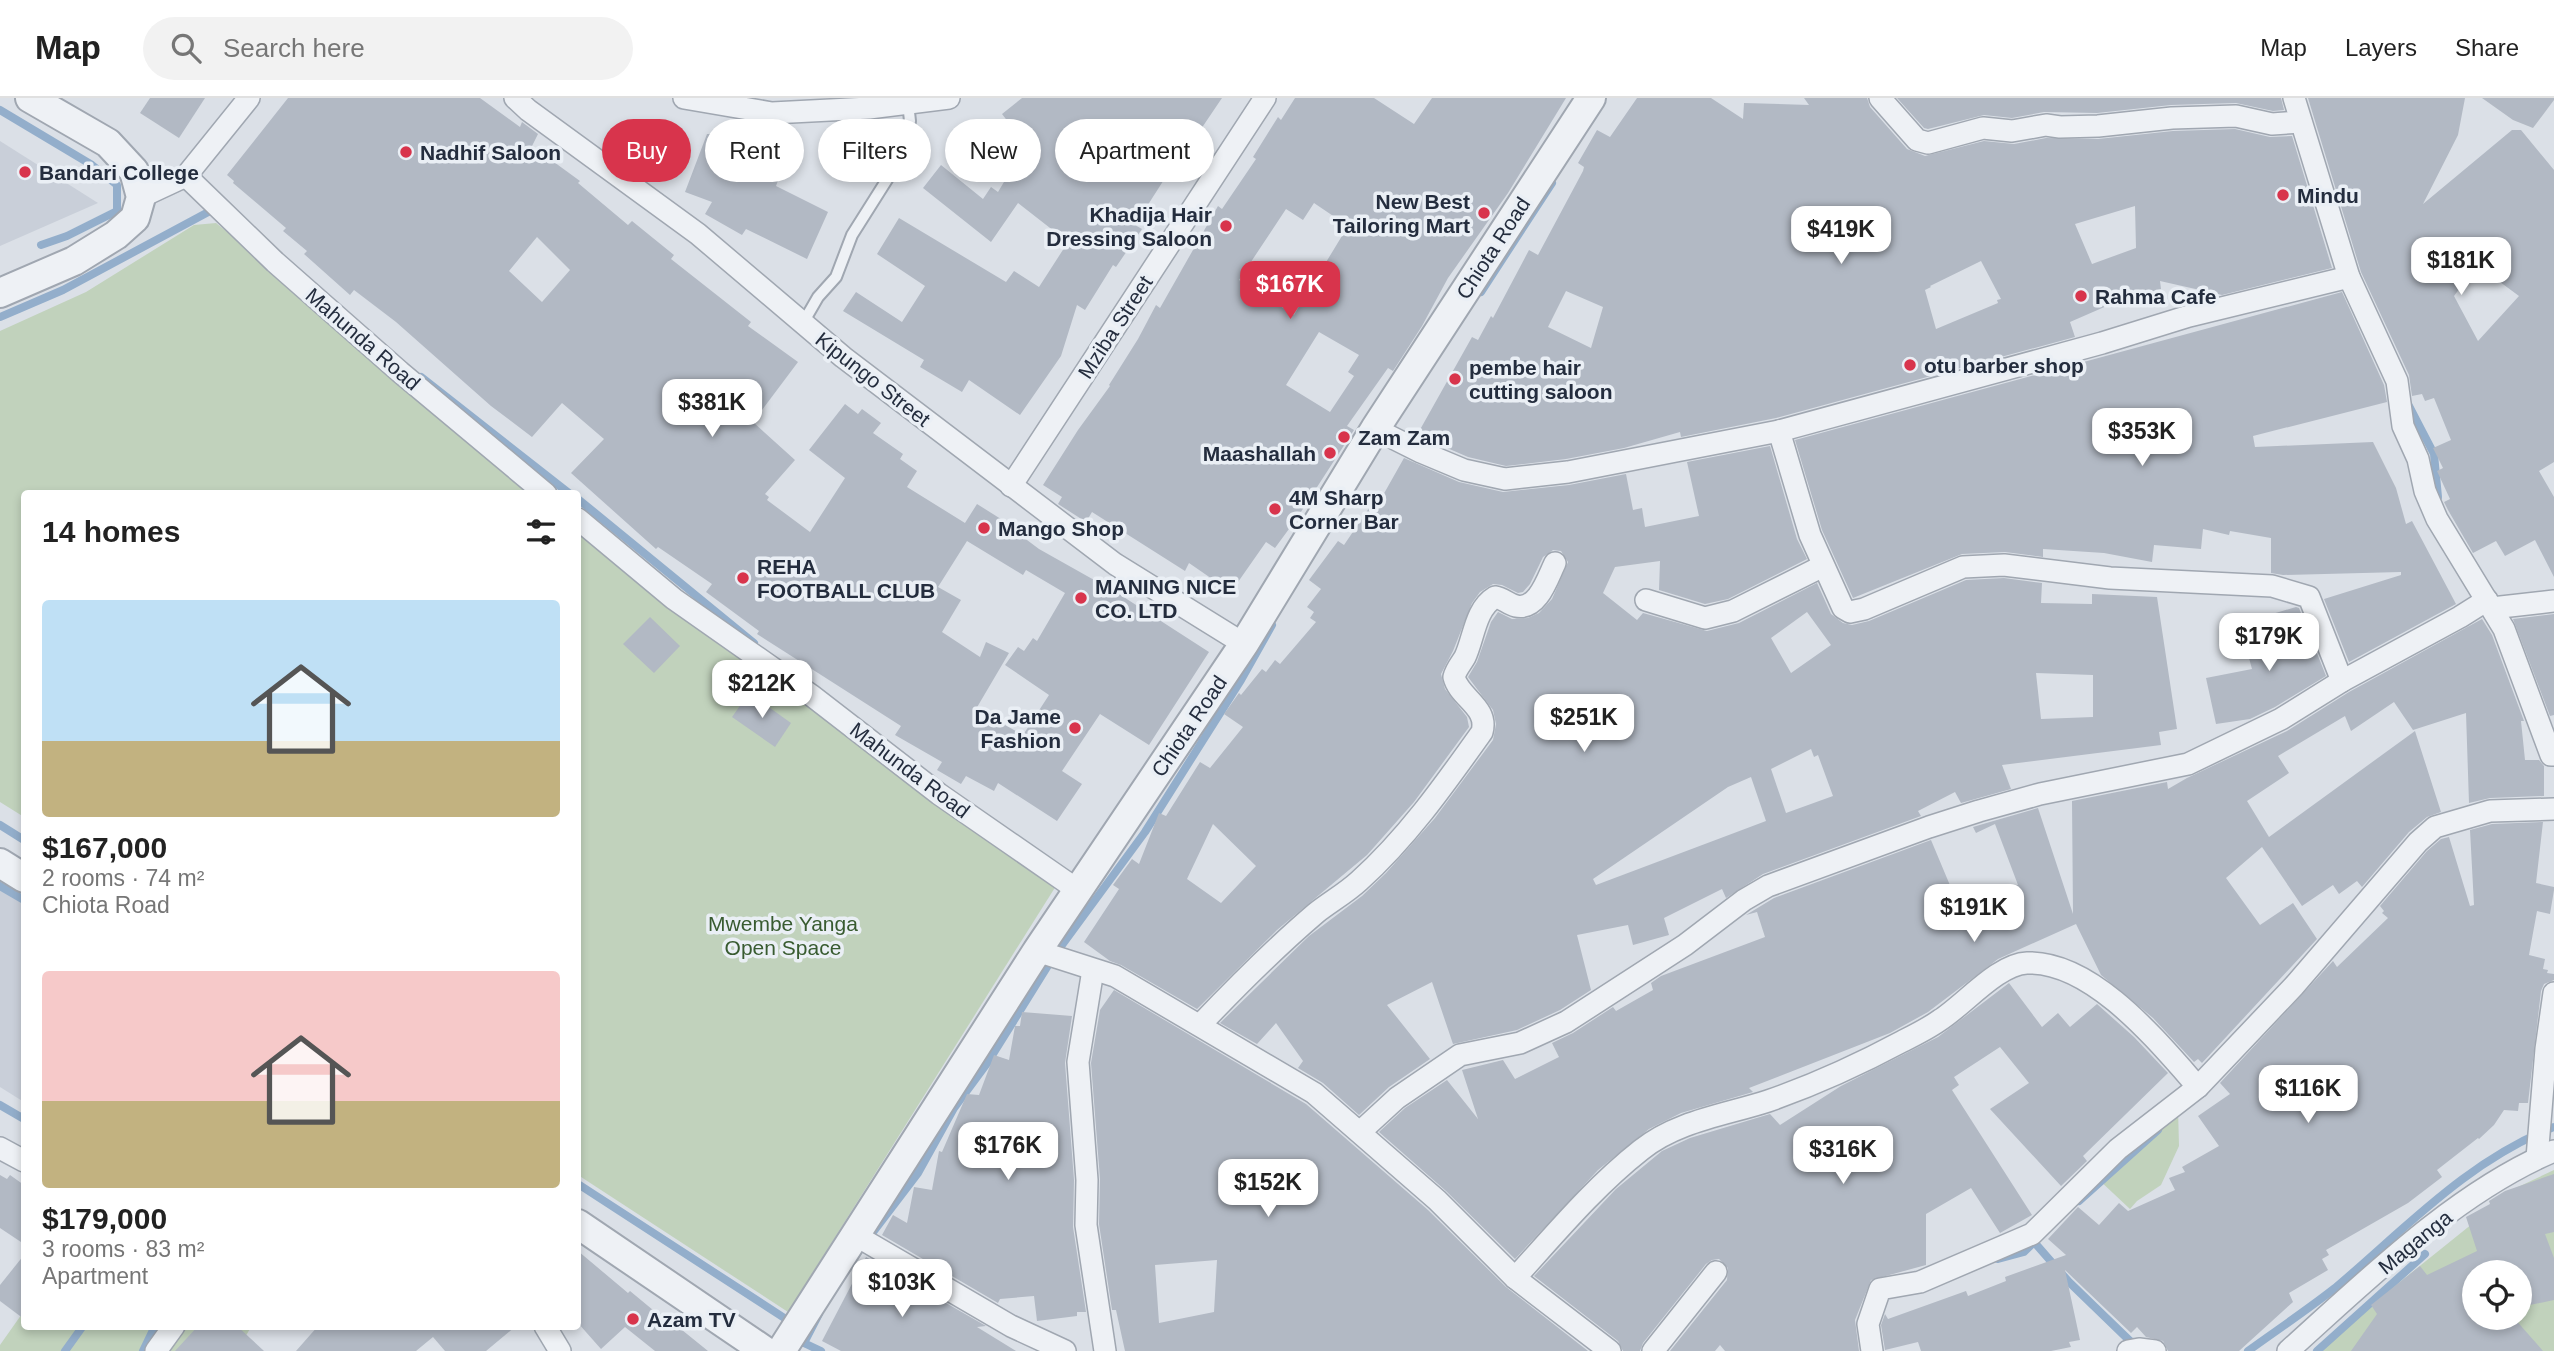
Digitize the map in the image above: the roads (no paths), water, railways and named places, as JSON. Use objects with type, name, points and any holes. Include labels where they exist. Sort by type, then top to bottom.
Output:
[{"type":"street","points":[[0,293],[74,261],[116,235],[135,218],[141,197],[134,171],[108,143],[30,98]]},
{"type":"street","points":[[141,197],[186,176],[249,98]]},
{"type":"street","name":"Kipungo Street","points":[[515,98],[698,234],[843,357],[1115,564],[1244,643]]},
{"type":"street","points":[[684,98],[772,113],[869,108],[949,98]]},
{"type":"street","name":"Mziba Street","points":[[1011,486],[1265,98]]},
{"type":"street","name":"Chiota Road","points":[[781,1351],[863,1241],[1051,956],[1079,891],[1244,643],[1375,429],[1591,98]]},
{"type":"street","points":[[1880,98],[1917,140],[1928,143],[1983,128],[2012,131],[2046,125],[2098,126],[2172,118],[2236,116],[2272,124],[2301,122]]},
{"type":"street","points":[[2294,98],[2348,277],[2397,381],[2403,426],[2418,459],[2430,504],[2504,629],[2553,761]]},
{"type":"street","name":"Mahunda Road","points":[[186,176],[285,271],[541,490]]},
{"type":"street","points":[[1375,429],[1464,470],[1505,479],[1569,472],[1779,431],[2102,343],[2189,316],[2348,277]]},
{"type":"street","points":[[1779,431],[1797,497],[1823,566],[1843,608],[1850,612],[1864,609],[1963,567],[2004,565],[2110,578],[2272,586],[2309,597],[2342,681]]},
{"type":"street","name":"Mahunda Road","points":[[581,522],[674,599],[811,695],[939,794],[1079,891]]},
{"type":"street","points":[[1200,1026],[1236,987],[1317,912],[1358,882],[1438,793],[1482,732],[1484,723],[1480,712],[1455,684],[1454,677],[1465,657],[1480,614],[1495,597],[1517,606],[1528,604],[1538,596],[1555,563]]},
{"type":"street","points":[[1646,600],[1706,618],[1733,611],[1823,566]]},
{"type":"street","points":[[1360,1132],[1397,1098],[1460,1055],[1520,1043],[1566,1023],[1685,945],[1744,900],[1768,886],[1979,811],[2040,794],[2188,764],[2281,719],[2342,681],[2460,617],[2490,604],[2554,601]]},
{"type":"street","points":[[1872,1351],[1868,1324],[1880,1289],[1920,1282],[2032,1234],[2118,1149],[2198,1087],[2294,986],[2418,842],[2435,827],[2490,811],[2554,809]]},
{"type":"street","points":[[0,863],[21,876]]},
{"type":"street","points":[[1051,956],[1115,976],[1314,1093],[1437,1200],[1515,1278],[1610,1351]]},
{"type":"street","points":[[1515,1278],[1582,1205],[1641,1149],[1665,1134],[1690,1123],[1769,1100],[1861,1062],[1941,1020],[1998,975],[2025,963],[2048,965],[2104,992],[2137,1018],[2198,1087]]},
{"type":"street","points":[[1093,970],[1078,1062],[1087,1180],[1086,1225],[1105,1351]]},
{"type":"street","points":[[2545,1155],[2546,1049],[2554,993]]},
{"type":"street","points":[[0,1148],[21,1159]]},
{"type":"street","name":"Maganga","points":[[2288,1351],[2431,1226],[2490,1185],[2545,1155]]},
{"type":"street","points":[[581,1226],[765,1351]]},
{"type":"street","points":[[863,1241],[1011,1326],[1065,1351]]},
{"type":"street","points":[[1653,1351],[1716,1272]]},
{"type":"street","points":[[157,1351],[171,1330]]},
{"type":"street","points":[[547,1330],[560,1351]]},
{"type":"street","points":[[2128,1351],[2155,1351]]},
{"type":"lane","points":[[803,323],[818,297],[836,276],[852,235],[905,151],[909,121],[908,103]]},
{"type":"waterway","points":[[0,110],[92,165],[117,185],[117,211],[67,236],[41,245]]},
{"type":"waterway","points":[[1481,292],[1552,183]]},
{"type":"waterway","points":[[0,317],[63,290],[212,210],[216,214]]},
{"type":"waterway","points":[[421,377],[565,490]]},
{"type":"waterway","points":[[2407,402],[2434,454],[2438,497]]},
{"type":"waterway","points":[[581,501],[754,643]]},
{"type":"waterway","points":[[870,1236],[918,1173],[954,1108],[988,1062],[1054,956],[1145,832],[1241,680],[1272,625]]},
{"type":"waterway","points":[[0,825],[21,838]]},
{"type":"waterway","points":[[0,886],[21,898]]},
{"type":"waterway","points":[[0,1105],[21,1117]]},
{"type":"waterway","points":[[2248,1351],[2335,1288],[2465,1177],[2522,1141],[2554,1127]]},
{"type":"waterway","points":[[2079,1201],[2158,1130]]},
{"type":"waterway","points":[[581,1186],[792,1323]]},
{"type":"waterway","points":[[2038,1238],[2034,1242],[2069,1282],[2130,1341],[2137,1343]]},
{"type":"waterway","points":[[1998,1259],[2024,1252],[2034,1242]]},
{"type":"waterway","points":[[2317,1351],[2425,1254]]},
{"type":"waterway","points":[[804,1343],[819,1314]]},
{"type":"waterway","points":[[65,1351],[80,1330]]},
{"type":"waterway","points":[[143,1351],[153,1330]]},
{"type":"waterway","points":[[803,1339],[804,1343],[821,1351]]},
{"type":"place","name":"Nadhif Saloon","points":[[406,152]]},
{"type":"place","name":"Bandari College","points":[[25,172]]},
{"type":"place","name":"Mindu","points":[[2283,195]]},
{"type":"place","name":"New Best Tailoring Mart","points":[[1484,213]]},
{"type":"place","name":"Khadija Hair Dressing Saloon","points":[[1226,226]]},
{"type":"place","name":"Rahma Cafe","points":[[2081,296]]},
{"type":"place","name":"otu barber shop","points":[[1910,365]]},
{"type":"place","name":"pembe hair cutting saloon","points":[[1455,379]]},
{"type":"place","name":"Zam Zam","points":[[1344,437]]},
{"type":"place","name":"Maashallah","points":[[1330,453]]},
{"type":"place","name":"4M Sharp Corner Bar","points":[[1275,509]]},
{"type":"place","name":"Mango Shop","points":[[984,528]]},
{"type":"place","name":"REHA FOOTBALL CLUB","points":[[743,578]]},
{"type":"place","name":"MANING NICE CO. LTD","points":[[1081,598]]},
{"type":"place","name":"Da Jame Fashion","points":[[1075,728]]},
{"type":"place","name":"Azam TV","points":[[633,1319]]},
{"type":"park label","name":"Mwembe Yanga Open Space","points":[[783,935]]}]
